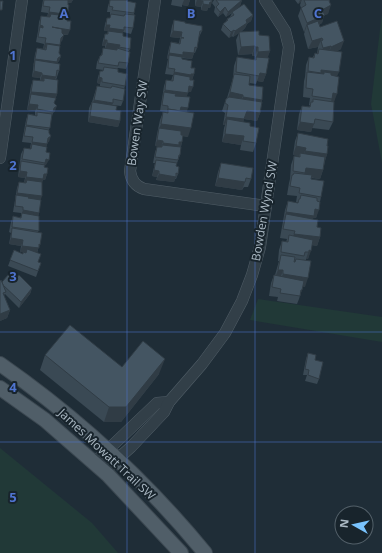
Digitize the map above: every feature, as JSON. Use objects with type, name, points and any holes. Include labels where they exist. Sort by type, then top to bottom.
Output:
[{"type":"main road","name":"James Mowatt Trail SW","points":[[0,364],[51,402],[117,459],[205,553]]},
{"type":"main road","name":"James Mowatt Trail SW","points":[[0,388],[45,420],[99,467],[142,510],[181,553]]},
{"type":"street","points":[[0,158],[22,0]]},
{"type":"street","name":"Bowen Way SW","points":[[155,0],[130,171],[133,182],[144,189],[266,206]]},
{"type":"street","name":"Bowden Wynd SW","points":[[99,467],[117,459],[131,447],[164,412],[169,402],[214,349],[225,333],[240,305],[256,262],[260,247],[289,47],[285,31],[265,0]]},
{"type":"street","name":"Bowden Wynd SW","points":[[99,467],[106,450],[157,403],[169,402]]},
{"type":"green space","points":[[382,13],[382,163],[371,104]]},
{"type":"green space","points":[[258,299],[382,317],[382,342],[250,320]]},
{"type":"green space","points":[[0,448],[92,523],[118,553],[0,553]]},
{"type":"building","points":[[44,0],[68,0],[68,12],[65,11],[64,14],[49,12],[50,7],[43,6]]},
{"type":"building","points":[[110,0],[127,0],[136,3],[134,13],[112,10],[113,7],[109,6]]},
{"type":"building","points":[[197,0],[212,0],[212,2],[210,2],[209,5],[203,4],[203,1]]},
{"type":"building","points":[[216,0],[242,0],[228,12],[225,7],[220,12],[216,7],[219,4]]},
{"type":"building","points":[[304,0],[330,0],[331,5],[322,10],[325,15],[307,23],[301,8],[306,5]]},
{"type":"building","points":[[0,1],[3,1],[2,10],[0,10]]},
{"type":"building","points":[[244,4],[253,15],[246,20],[247,23],[231,32],[223,24],[228,20],[227,19],[234,15],[232,12]]},
{"type":"building","points":[[51,14],[67,16],[67,21],[71,21],[70,30],[52,27],[62,29],[62,33],[64,35],[61,38],[60,45],[45,43],[46,38],[38,37],[40,27],[43,28],[43,26],[40,25],[41,16],[50,17]]},
{"type":"building","points":[[111,14],[124,16],[125,14],[135,15],[133,28],[124,27],[124,30],[109,28],[110,25],[106,25],[107,18],[110,18]]},
{"type":"building","points":[[174,20],[202,26],[197,48],[195,47],[194,53],[183,52],[183,55],[169,53],[171,42],[180,44],[181,38],[184,38],[181,37],[182,32],[173,31]]},
{"type":"building","points":[[318,21],[320,27],[337,21],[344,41],[331,47],[323,48],[321,41],[323,40],[322,38],[312,41],[307,25]]},
{"type":"building","points":[[108,31],[123,33],[123,36],[131,38],[130,49],[119,47],[120,45],[107,43],[107,40],[104,40],[105,34],[108,34]]},
{"type":"building","points":[[259,31],[259,35],[269,36],[270,51],[258,52],[258,47],[255,46],[241,47],[239,32]]},
{"type":"building","points":[[47,44],[60,46],[59,53],[61,56],[58,58],[57,62],[35,59],[37,48],[46,50]]},
{"type":"building","points":[[103,48],[117,50],[117,48],[130,52],[128,63],[119,62],[118,66],[98,63],[100,56],[102,55]]},
{"type":"building","points":[[319,49],[342,52],[339,72],[321,70],[321,73],[308,71],[309,57],[314,58],[315,53],[318,54]]},
{"type":"building","points":[[169,55],[182,57],[182,59],[192,61],[191,68],[195,68],[194,74],[191,75],[174,72],[175,69],[168,68]]},
{"type":"building","points":[[237,57],[256,60],[256,57],[269,58],[266,74],[260,73],[259,76],[236,72]]},
{"type":"building","points":[[35,60],[60,64],[56,77],[42,75],[42,73],[34,71]]},
{"type":"building","points":[[104,67],[118,69],[118,72],[127,74],[125,86],[102,82],[102,78],[99,77],[100,71],[103,71]]},
{"type":"building","points":[[307,72],[324,74],[324,72],[331,73],[331,75],[339,77],[337,94],[333,93],[332,99],[312,96],[313,89],[306,88]]},
{"type":"building","points":[[174,74],[190,77],[190,80],[194,80],[193,87],[189,86],[188,93],[165,90],[166,80],[173,81]]},
{"type":"building","points":[[234,74],[250,76],[249,85],[263,87],[262,100],[243,97],[243,95],[230,92]]},
{"type":"building","points":[[44,78],[58,80],[57,94],[31,92],[33,80],[44,81]]},
{"type":"building","points":[[97,86],[111,88],[112,86],[125,89],[123,101],[113,99],[113,103],[94,100]]},
{"type":"building","points":[[164,92],[176,94],[175,96],[190,97],[188,108],[181,107],[180,111],[168,109],[168,106],[162,105]]},
{"type":"building","points":[[31,94],[56,98],[54,103],[57,106],[54,108],[53,112],[37,109],[38,105],[29,104]]},
{"type":"building","points":[[229,97],[262,102],[260,113],[247,111],[244,119],[226,117],[228,105],[225,103],[226,99]]},
{"type":"building","points":[[313,99],[334,102],[333,122],[315,119],[314,124],[300,122],[302,106],[310,107]]},
{"type":"building","points":[[92,102],[117,106],[116,110],[121,111],[120,121],[90,116]]},
{"type":"building","points":[[168,109],[194,113],[191,128],[161,124],[163,112],[168,113]]},
{"type":"building","points":[[37,112],[52,114],[50,128],[26,125],[28,114],[37,116]]},
{"type":"building","points":[[227,119],[250,123],[250,126],[259,128],[256,143],[243,141],[244,136],[225,134]]},
{"type":"building","points":[[26,126],[49,130],[51,136],[48,138],[47,144],[32,142],[33,137],[24,136]]},
{"type":"building","points":[[159,128],[181,131],[181,135],[183,135],[182,142],[179,142],[179,145],[163,143],[163,141],[157,140]]},
{"type":"building","points":[[298,133],[328,139],[327,154],[305,151],[306,148],[296,146]]},
{"type":"building","points":[[32,144],[47,147],[46,152],[50,153],[49,160],[46,159],[45,163],[22,159],[24,148],[31,149]]},
{"type":"building","points":[[162,145],[181,147],[178,160],[155,157],[157,147],[162,147]]},
{"type":"building","points":[[300,153],[325,157],[323,170],[306,168],[305,173],[293,171],[294,156],[300,157]]},
{"type":"building","points":[[156,160],[177,163],[176,166],[179,167],[176,177],[159,174],[159,171],[154,170]]},
{"type":"building","points":[[21,161],[45,165],[44,167],[48,168],[47,174],[44,174],[43,179],[26,177],[27,172],[20,171]]},
{"type":"building","points":[[221,163],[253,168],[251,179],[246,178],[245,182],[218,178]]},
{"type":"building","points":[[294,173],[312,175],[311,179],[324,181],[321,197],[299,193],[300,188],[290,186],[292,175]]},
{"type":"building","points":[[27,180],[42,182],[42,196],[17,193],[19,182],[26,183]]},
{"type":"building","points":[[16,195],[41,200],[39,213],[23,210],[23,207],[15,206]]},
{"type":"building","points":[[301,195],[317,198],[317,201],[320,202],[319,210],[315,209],[314,216],[286,212],[288,201],[298,203]]},
{"type":"building","points":[[22,213],[39,216],[39,231],[12,227],[13,216],[21,218]]},
{"type":"building","points":[[286,214],[318,220],[317,227],[321,228],[320,237],[294,234],[295,231],[283,229]]},
{"type":"building","points":[[12,228],[42,233],[39,248],[22,246],[23,240],[11,238]]},
{"type":"building","points":[[289,235],[313,240],[311,251],[309,250],[309,252],[305,252],[304,256],[281,252],[282,241],[288,242]]},
{"type":"building","points":[[27,249],[41,254],[38,262],[41,263],[38,271],[10,260],[14,250],[23,254],[23,252],[26,253]]},
{"type":"building","points":[[281,255],[295,257],[294,262],[296,259],[311,261],[308,278],[283,274],[283,270],[278,270]]},
{"type":"building","points":[[8,275],[14,281],[19,275],[32,288],[21,302],[3,285],[2,282]]},
{"type":"building","points":[[274,275],[304,281],[300,296],[280,293],[281,289],[272,287]]},
{"type":"building","points":[[1,280],[6,292],[3,293],[10,310],[0,314],[0,281]]},
{"type":"building","points":[[70,325],[122,367],[143,341],[165,359],[126,407],[109,407],[45,355]]},
{"type":"building","points":[[308,353],[316,355],[315,360],[323,362],[319,379],[308,375],[309,370],[305,369]]}]
